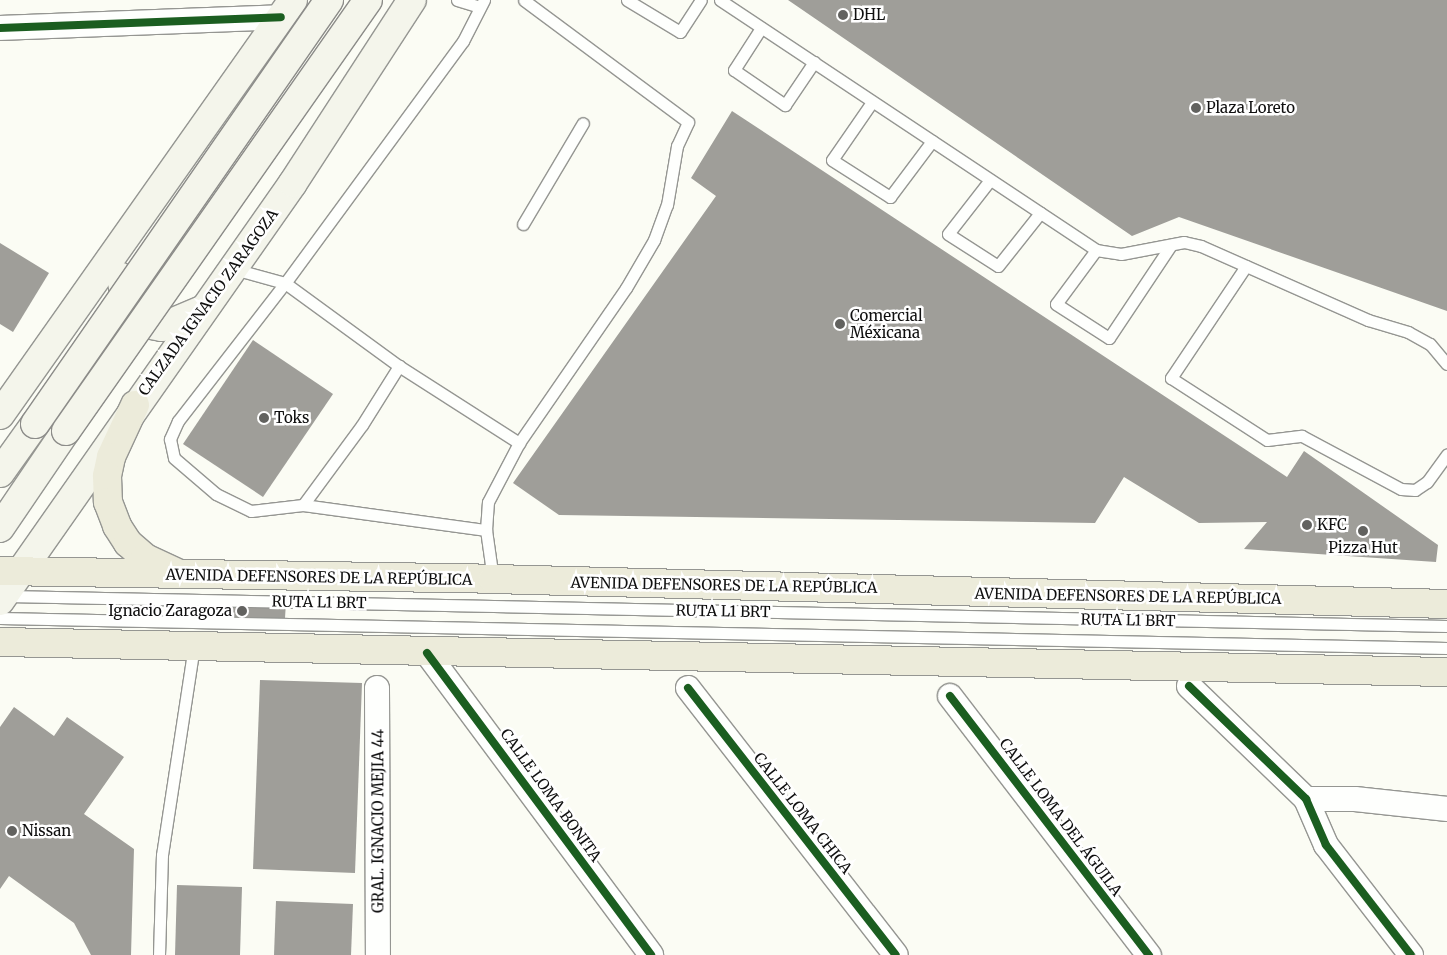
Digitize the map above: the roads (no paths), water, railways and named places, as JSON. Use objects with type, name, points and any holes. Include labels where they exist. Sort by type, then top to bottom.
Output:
[{"type":"main road","points":[[0,473],[328,0]]},
{"type":"main road","points":[[0,528],[368,0]]},
{"type":"main road","name":"CALZADA IGNACIO ZARAGOZA","points":[[4,592],[134,404],[206,309],[412,0]]},
{"type":"main road","points":[[0,415],[287,8]]},
{"type":"main road","points":[[121,245],[122,294],[127,309],[141,323],[162,328],[206,309]]},
{"type":"main road","points":[[134,404],[111,457],[107,476],[108,502],[117,526],[128,543],[145,558],[185,576]]},
{"type":"main road","name":"AVENIDA DEFENSORES DE LA REPÚBLICA","points":[[4,592],[185,576],[493,579],[1447,604]]},
{"type":"main road","points":[[0,642],[427,653],[1447,672]]},
{"type":"street","points":[[0,28],[287,8]]},
{"type":"street","name":"CALLE LOMA BONITA","points":[[427,653],[651,955]]},
{"type":"street","points":[[1189,686],[1306,799],[1326,845],[1412,955]]},
{"type":"street","name":"GRAL. IGNACIO MEJIA 44","points":[[377,688],[378,955]]},
{"type":"street","name":"CALLE LOMA CHICA","points":[[688,688],[896,955]]},
{"type":"street","name":"CALLE LOMA DEL ÁGUILA","points":[[950,696],[1149,955]]},
{"type":"street","points":[[1306,799],[1355,799],[1447,809]]},
{"type":"lane","points":[[457,0],[482,4],[463,42],[285,283],[178,421],[170,439],[174,458],[225,498],[251,511],[303,505],[486,530]]},
{"type":"lane","points":[[493,579],[486,530],[488,502],[519,443],[626,288],[654,240],[667,205],[676,146],[688,122],[524,0]]},
{"type":"lane","points":[[627,0],[680,32],[702,0]]},
{"type":"lane","points":[[720,0],[1096,250],[1121,254],[1184,242],[1201,246],[1368,320],[1408,332],[1430,344],[1447,364]]},
{"type":"lane","points":[[762,28],[734,70],[785,105],[814,62]]},
{"type":"lane","points":[[872,102],[832,160],[890,197],[932,142]]},
{"type":"lane","points":[[523,224],[583,123]]},
{"type":"lane","points":[[990,180],[948,234],[998,266],[1040,213]]},
{"type":"lane","points":[[1096,250],[1056,304],[1109,338],[1171,245]]},
{"type":"lane","points":[[1246,266],[1171,378],[1267,440],[1302,436],[1401,489],[1415,490],[1427,482],[1447,454]]},
{"type":"lane","points":[[234,268],[285,283],[399,366],[519,443]]},
{"type":"lane","points":[[303,505],[362,425],[399,366]]},
{"type":"lane","name":"RUTA L1 BRT","points":[[4,592],[1447,626]]},
{"type":"lane","name":"RUTA L1 BRT","points":[[4,592],[1447,648]]},
{"type":"lane","points":[[159,955],[162,855],[194,646]]},
{"type":"place","name":"DHL","points":[[843,15]]},
{"type":"place","name":"Plaza Loreto","points":[[1196,108]]},
{"type":"place","name":"Comercial Méxicana","points":[[840,324]]},
{"type":"place","name":"Toks","points":[[264,418]]},
{"type":"place","name":"KFC","points":[[1307,525]]},
{"type":"place","name":"Pizza Hut","points":[[1363,531]]},
{"type":"place","name":"Ignacio Zaragoza","points":[[242,611]]},
{"type":"place","name":"Nissan","points":[[12,831]]}]
